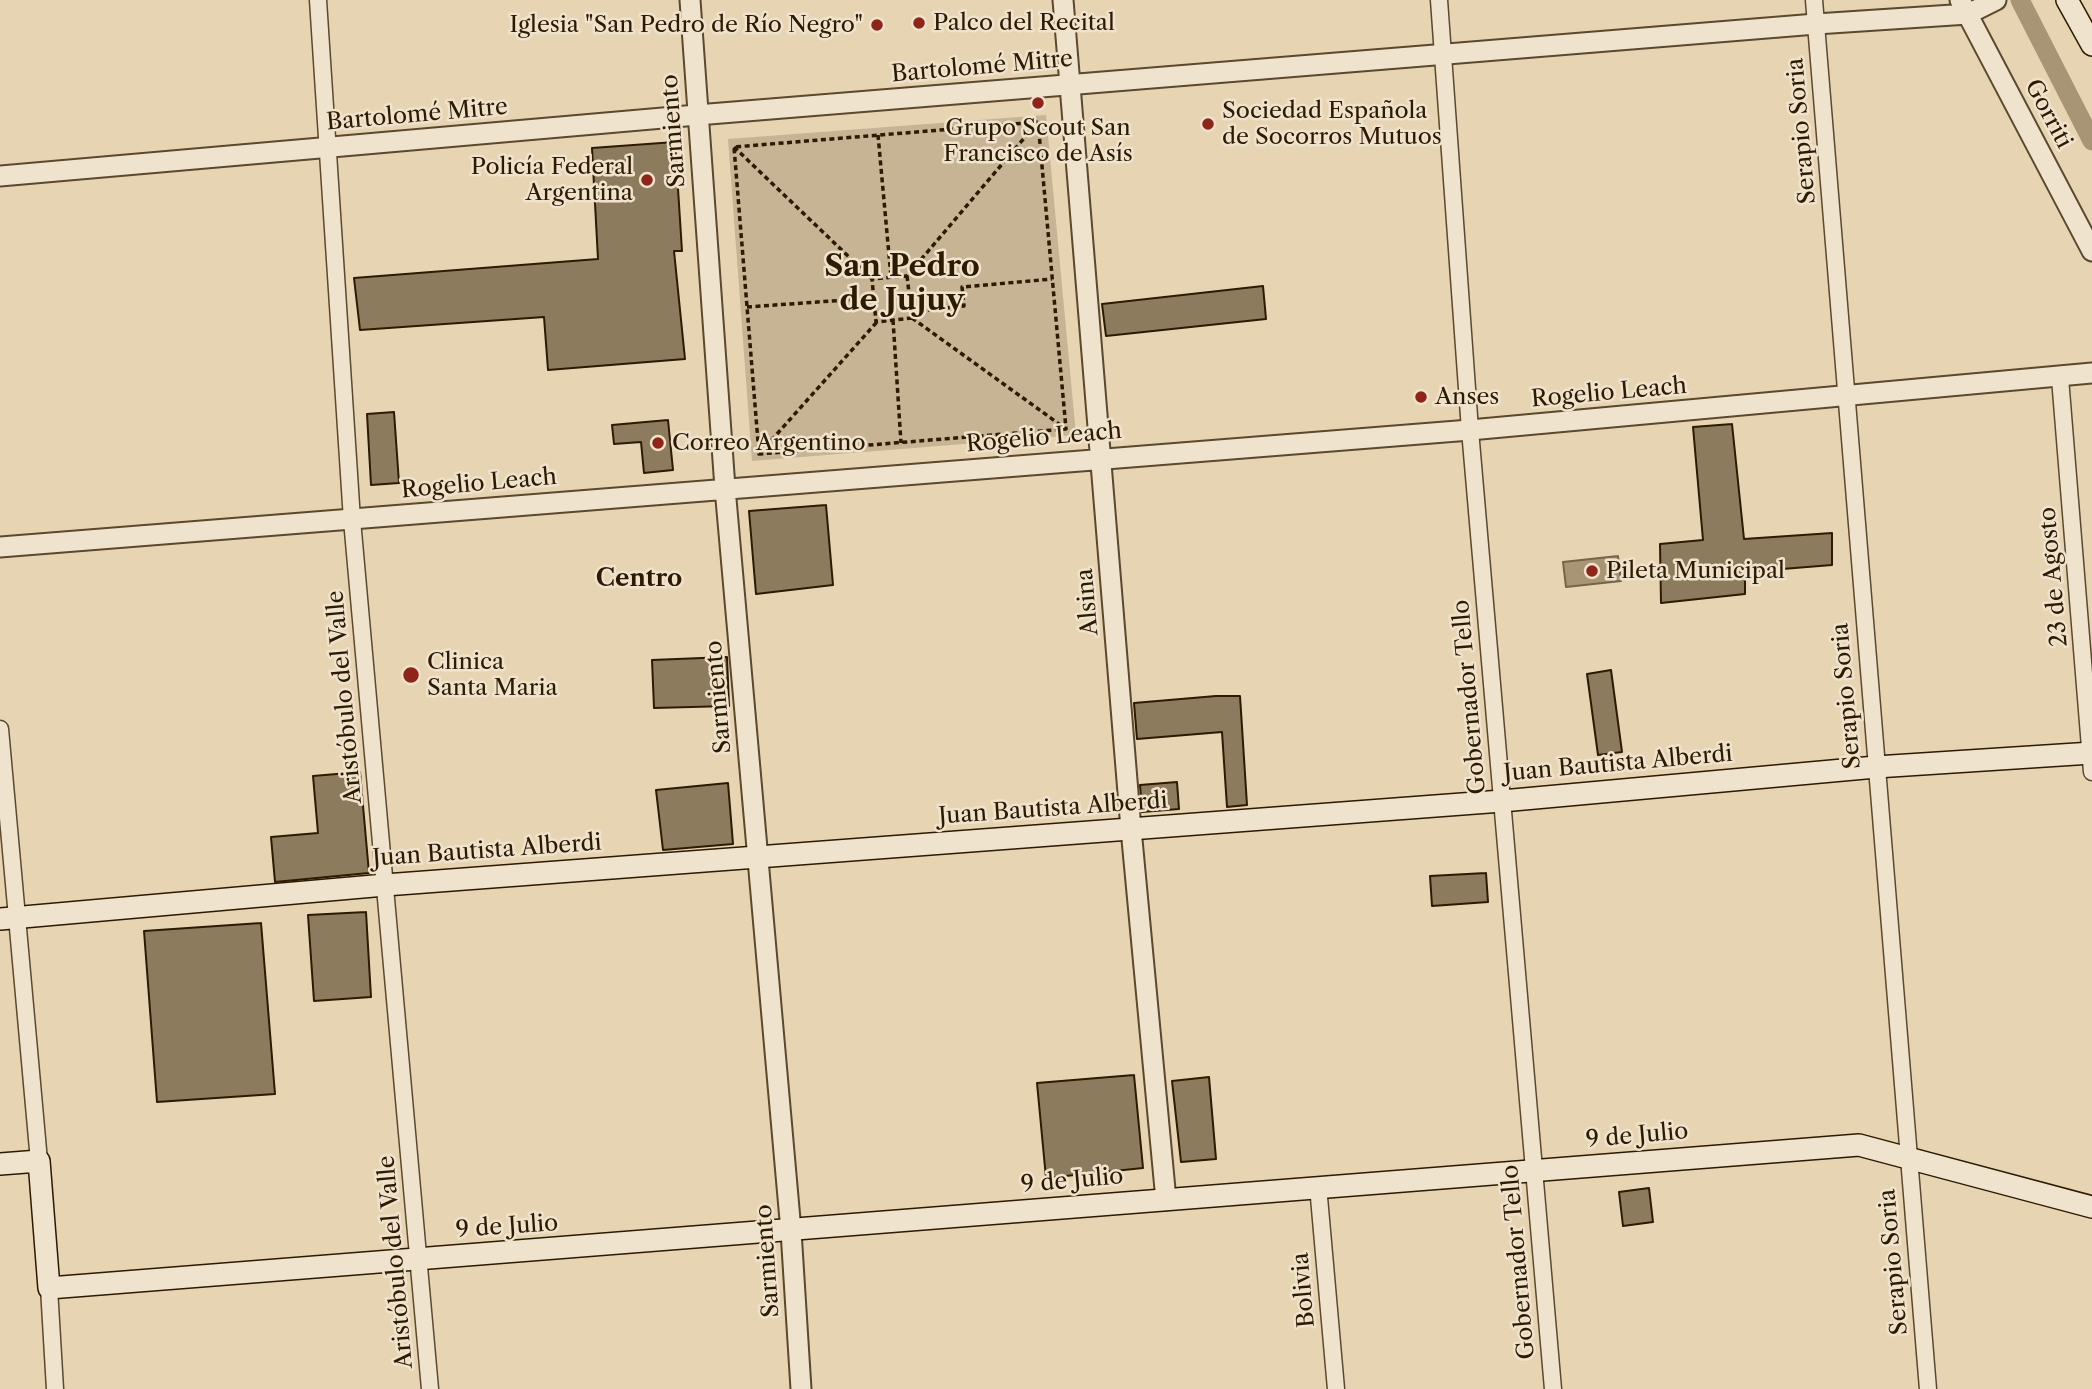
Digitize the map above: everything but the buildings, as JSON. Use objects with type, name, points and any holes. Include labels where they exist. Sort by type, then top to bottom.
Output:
[{"type":"main road","points":[[2067,0],[2092,45]]},
{"type":"main road","name":"Juan Bautista Alberdi","points":[[9,918],[385,885],[1502,801],[1875,767],[2091,760]]},
{"type":"main road","name":"9 de Julio","points":[[49,1288],[1859,1145],[2092,1207]]},
{"type":"main road","points":[[0,1164],[39,1161],[49,1288]]},
{"type":"street","name":"Aristóbulo del Valle","points":[[318,0],[352,520],[430,1389]]},
{"type":"street","name":"Sarmiento","points":[[690,0],[725,488],[791,1231],[801,1389]]},
{"type":"street","name":"Alsina","points":[[1063,0],[1131,829],[1166,1199]]},
{"type":"street","name":"Gobernador Tello","points":[[1439,0],[1470,430],[1553,1389]]},
{"type":"street","name":"Serapio Soria","points":[[1814,0],[1928,1389]]},
{"type":"street","points":[[1964,7],[1994,1]]},
{"type":"street","name":"Bartolomé Mitre","points":[[0,176],[697,115],[1816,24],[1964,7]]},
{"type":"street","name":"Gorriti","points":[[1964,7],[2092,251]]},
{"type":"street","name":"Rogelio Leach","points":[[0,547],[1470,430],[2092,373]]},
{"type":"street","name":"23 de Agosto","points":[[2060,378],[2091,760]]},
{"type":"street","points":[[0,729],[9,918],[39,1161]]},
{"type":"street","name":"Bolivia","points":[[1318,1186],[1336,1389]]},
{"type":"street","points":[[49,1288],[55,1389]]},
{"type":"path","points":[[734,147],[1038,122]]},
{"type":"path","points":[[872,279],[907,276],[1038,122]]},
{"type":"path","points":[[1038,122],[1066,429]]},
{"type":"path","points":[[878,135],[891,277]]},
{"type":"path","points":[[734,147],[872,279],[876,322]]},
{"type":"path","points":[[734,147],[759,454]]},
{"type":"path","points":[[907,276],[912,318]]},
{"type":"path","points":[[911,312],[964,306],[961,286],[1052,279]]},
{"type":"path","points":[[747,307],[874,298]]},
{"type":"path","points":[[759,454],[876,322],[912,318],[1066,429]]},
{"type":"path","points":[[893,320],[901,443]]},
{"type":"path","points":[[759,454],[1066,429]]},
{"type":"shaded area","points":[[1046,115],[1076,435],[752,461],[728,139]]},
{"type":"shaded area","name":"Pileta Municipal","points":[[1618,556],[1621,581],[1566,587],[1563,562]]},
{"type":"waterway","points":[[2020,0],[2092,141]]},
{"type":"place","name":"Palco del Recital","points":[[919,23]]},
{"type":"place","name":"Iglesia \"San Pedro de Río Negro\"","points":[[877,25]]},
{"type":"place","name":"Grupo Scout San Francisco de Asís","points":[[1038,103]]},
{"type":"place","name":"Sociedad Española de Socorros Mutuos","points":[[1208,124]]},
{"type":"place","name":"Policía Federal Argentina","points":[[647,180]]},
{"type":"place","name":"Anses","points":[[1421,397]]},
{"type":"place","name":"Correo Argentino","points":[[658,443]]},
{"type":"place","name":"Pileta Municipal","points":[[1592,571]]},
{"type":"place","name":"Clinica Santa Maria","points":[[411,675]]},
{"type":"district","name":"San Pedro de Jujuy","points":[[902,284]]},
{"type":"district","name":"Centro","points":[[639,579]]}]
